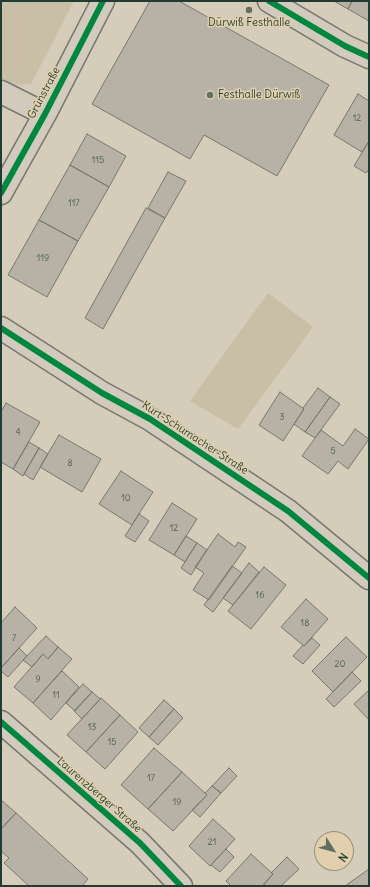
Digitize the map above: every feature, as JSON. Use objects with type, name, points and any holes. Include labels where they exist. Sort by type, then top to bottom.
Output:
[{"type":"street","name":"Grünstraße","points":[[1,193],[45,114],[103,1]]},
{"type":"street","points":[[269,1],[345,46],[369,57]]},
{"type":"street","points":[[1,92],[45,114]]},
{"type":"street","name":"Kurt-Schumacher-Straße","points":[[1,328],[102,393],[150,419],[288,511],[369,578]]},
{"type":"street","name":"Laurenzberger Straße","points":[[1,722],[140,844],[181,886]]},
{"type":"shaded area","points":[[1,1],[74,1],[31,84],[8,85],[1,81]]},
{"type":"shaded area","points":[[268,293],[313,327],[238,429],[190,401]]},
{"type":"building","name":"Festhalle Dürwiß","points":[[150,1],[179,1],[329,85],[277,176],[204,135],[190,159],[92,104]]},
{"type":"building","points":[[334,1],[352,1],[348,9]]},
{"type":"building","points":[[352,1],[369,1],[369,21],[348,9]]},
{"type":"building","points":[[358,94],[369,101],[369,141],[362,152],[334,135]]},
{"type":"building","points":[[87,134],[126,156],[109,187],[70,165]]},
{"type":"building","points":[[369,141],[369,169],[366,173],[354,166]]},
{"type":"building","points":[[70,165],[109,187],[78,241],[39,220]]},
{"type":"building","points":[[168,172],[186,181],[165,218],[148,208]]},
{"type":"building","points":[[146,208],[165,218],[103,329],[85,318]]},
{"type":"building","points":[[39,220],[78,241],[47,297],[8,275]]},
{"type":"building","points":[[318,388],[330,397],[305,432],[294,424],[304,409],[303,408]]},
{"type":"building","points":[[280,392],[304,409],[283,441],[259,425]]},
{"type":"building","points":[[330,397],[340,404],[315,438],[305,432]]},
{"type":"building","points":[[6,403],[40,422],[13,469],[1,462],[1,412]]},
{"type":"building","points":[[355,429],[369,439],[348,469],[338,461],[328,474],[302,456],[321,430],[343,446]]},
{"type":"building","points":[[59,435],[101,459],[82,492],[40,467]]},
{"type":"building","points":[[29,442],[39,448],[23,476],[13,469]]},
{"type":"building","points":[[39,448],[48,454],[33,480],[24,474]]},
{"type":"building","points":[[121,471],[153,492],[132,525],[99,504]]},
{"type":"building","points":[[172,503],[197,519],[174,555],[149,540]]},
{"type":"building","points":[[139,514],[149,521],[135,542],[125,536]]},
{"type":"building","points":[[218,534],[235,547],[238,542],[246,547],[209,600],[193,590],[204,573],[195,567]]},
{"type":"building","points":[[186,536],[197,543],[185,562],[174,555]]},
{"type":"building","points":[[197,543],[207,550],[191,575],[181,568]]},
{"type":"building","points":[[249,563],[259,572],[233,605],[223,598]]},
{"type":"building","points":[[232,566],[242,573],[213,612],[204,605]]},
{"type":"building","points":[[264,567],[286,585],[251,629],[228,611]]},
{"type":"building","points":[[306,599],[328,619],[304,646],[281,627]]},
{"type":"building","points":[[15,607],[37,628],[1,668],[1,623]]},
{"type":"building","points":[[46,636],[58,647],[48,659],[43,654],[32,667],[23,660]]},
{"type":"building","points":[[346,637],[367,657],[333,692],[312,671]]},
{"type":"building","points":[[312,638],[320,645],[303,664],[293,656]]},
{"type":"building","points":[[58,647],[72,659],[33,703],[14,687],[43,654],[48,659]]},
{"type":"building","points":[[19,648],[27,656],[8,677],[1,671],[1,668]]},
{"type":"building","points":[[62,671],[79,687],[51,720],[33,703]]},
{"type":"building","points":[[352,672],[361,681],[334,707],[326,699]]},
{"type":"building","points":[[83,684],[92,692],[75,711],[66,703]]},
{"type":"building","points":[[369,690],[369,720],[354,704]]},
{"type":"building","points":[[92,692],[100,699],[82,719],[74,711]]},
{"type":"building","points":[[101,698],[120,715],[86,752],[67,735]]},
{"type":"building","points":[[164,700],[174,709],[149,737],[139,728]]},
{"type":"building","points":[[174,709],[183,718],[158,745],[149,737]]},
{"type":"building","points":[[120,715],[138,732],[105,769],[86,752]]},
{"type":"building","points":[[154,748],[182,772],[148,809],[121,785]]},
{"type":"building","points":[[229,768],[237,776],[221,793],[212,786]]},
{"type":"building","points":[[182,772],[207,795],[173,831],[148,809]]},
{"type":"building","points":[[212,786],[221,793],[200,817],[192,810],[207,795],[205,793]]},
{"type":"building","points":[[1,800],[16,813],[1,829]]},
{"type":"building","points":[[16,813],[88,879],[82,886],[29,886],[4,863],[9,858],[1,851],[1,829]]},
{"type":"building","points":[[213,819],[235,839],[210,866],[189,846]]},
{"type":"building","points":[[226,849],[234,857],[220,872],[211,865]]},
{"type":"building","points":[[251,854],[273,874],[262,886],[231,886],[226,881]]},
{"type":"building","points":[[287,857],[299,869],[281,886],[263,886],[273,874],[271,873]]},
{"type":"building","points":[[369,869],[369,886],[345,886]]},
{"type":"cycle path","points":[[1,193],[45,114],[103,1]]},
{"type":"cycle path","points":[[269,1],[345,46],[369,57]]},
{"type":"cycle path","points":[[1,328],[102,393],[150,419],[288,511],[369,578]]},
{"type":"cycle path","points":[[1,722],[140,843],[181,886]]},
{"type":"place","name":"Dürwiß Festhalle","points":[[249,10]]},
{"type":"place","name":"Festhalle Dürwiß","points":[[210,95]]}]
